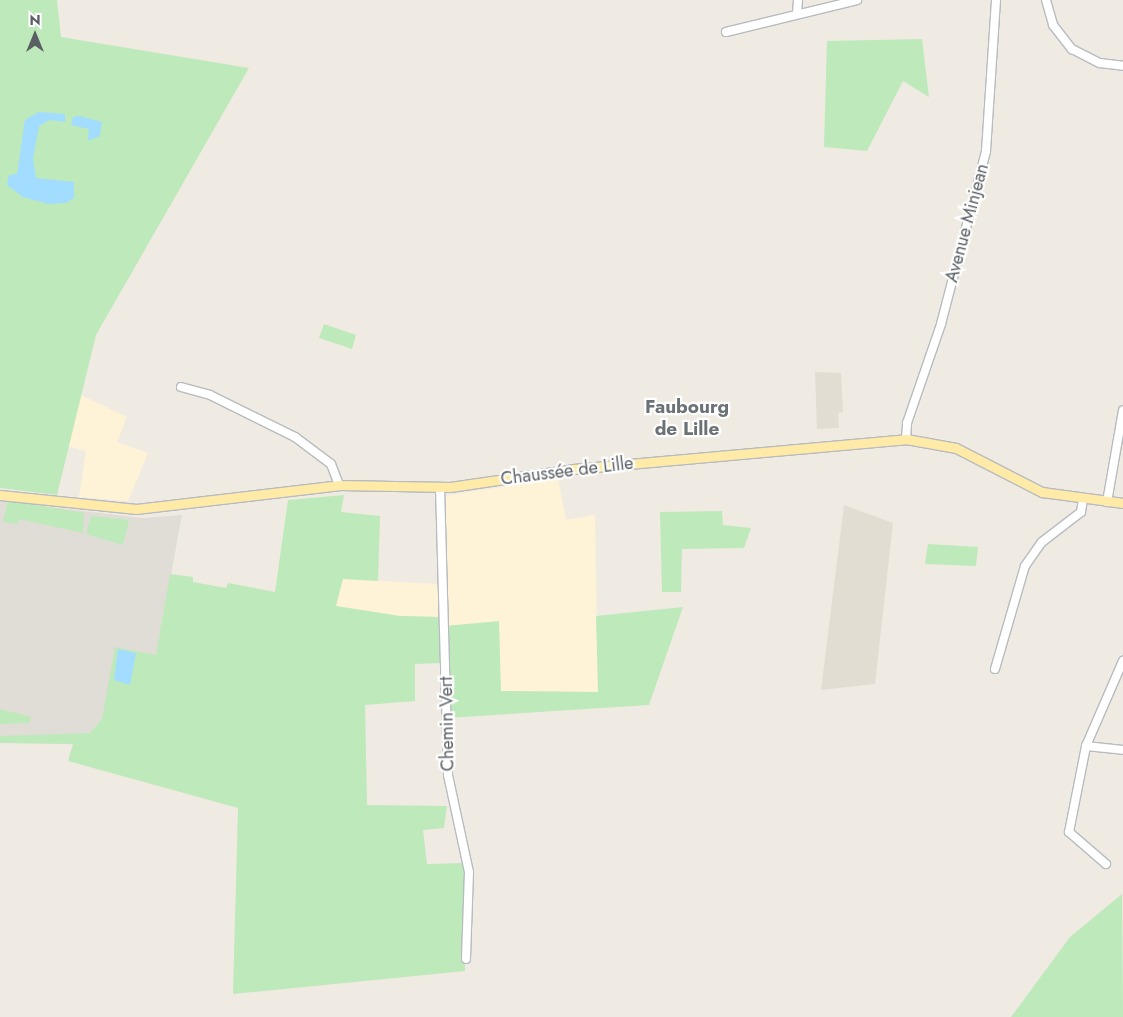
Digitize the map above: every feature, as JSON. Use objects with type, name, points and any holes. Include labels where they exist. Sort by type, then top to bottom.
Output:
[{"type":"main road","name":"Chaussée de Lille","points":[[0,495],[136,509],[339,486],[440,487],[573,469],[906,439],[956,448],[1030,488],[1083,500],[1123,502]]},
{"type":"street","points":[[797,14],[798,0]]},
{"type":"street","points":[[726,32],[857,0]]},
{"type":"street","name":"Avenue Minjean","points":[[906,439],[907,423],[940,324],[986,150],[996,0]]},
{"type":"street","points":[[1046,0],[1053,25],[1072,49],[1100,63],[1123,66]]},
{"type":"street","points":[[181,387],[210,395],[295,437],[331,464],[339,486]]},
{"type":"street","points":[[1107,502],[1123,410]]},
{"type":"street","name":"Chemin Vert","points":[[440,487],[448,775],[469,872],[466,959]]},
{"type":"street","points":[[995,669],[1025,566],[1042,542],[1081,512],[1083,500]]},
{"type":"street","points":[[1106,864],[1069,832],[1086,746],[1123,661]]},
{"type":"street","points":[[1086,746],[1123,750]]},
{"type":"shaded area","points":[[815,372],[841,373],[843,412],[838,413],[839,428],[817,429]]},
{"type":"shaded area","points":[[81,395],[127,417],[117,442],[148,453],[128,501],[79,497],[86,451],[67,446]]},
{"type":"shaded area","points":[[558,478],[566,520],[595,515],[598,692],[501,691],[445,626],[443,496]]},
{"type":"shaded area","points":[[0,501],[143,518],[182,515],[156,656],[141,653],[124,744],[0,743]]},
{"type":"shaded area","points":[[844,505],[893,523],[875,684],[821,690]]},
{"type":"shaded area","points":[[342,579],[438,584],[440,617],[400,616],[336,606]]},
{"type":"green space","points":[[0,0],[57,0],[61,37],[249,68],[96,335],[57,495],[0,488]]},
{"type":"green space","points":[[922,39],[929,97],[903,81],[867,151],[824,147],[827,41]]},
{"type":"green space","points":[[324,324],[356,335],[352,349],[319,338]]},
{"type":"green space","points":[[344,495],[341,512],[380,516],[378,581],[343,579],[336,606],[400,616],[440,617],[441,663],[415,664],[415,701],[365,705],[367,805],[447,806],[444,828],[423,830],[427,864],[464,863],[465,971],[233,994],[238,808],[68,761],[73,744],[0,743],[0,736],[90,733],[102,719],[115,647],[156,655],[170,574],[193,577],[193,582],[226,588],[228,583],[275,592],[288,500]]},
{"type":"green space","points":[[8,500],[84,513],[83,533],[19,519],[18,524],[3,522]]},
{"type":"green space","points":[[722,511],[723,525],[751,528],[744,548],[682,549],[681,592],[662,592],[660,512]]},
{"type":"green space","points":[[91,516],[129,520],[123,545],[86,534]]},
{"type":"green space","points":[[928,544],[978,547],[976,566],[925,564]]},
{"type":"green space","points":[[683,607],[649,705],[447,718],[445,626],[499,621],[501,691],[598,692],[596,616]]},
{"type":"green space","points":[[0,709],[31,717],[29,723],[0,724]]},
{"type":"green space","points":[[1122,894],[1123,1017],[1011,1017],[1070,937]]},
{"type":"water","points":[[39,112],[65,114],[65,122],[50,120],[39,126],[33,159],[36,178],[74,182],[74,198],[66,203],[49,204],[23,197],[7,185],[9,175],[17,174],[25,120]]},
{"type":"water","points":[[79,116],[102,122],[100,136],[88,141],[89,129],[71,125],[73,117]]},
{"type":"water","points":[[118,649],[136,653],[130,685],[114,680]]},
{"type":"district","name":"Faubourg de Lille","points":[[687,418]]}]
